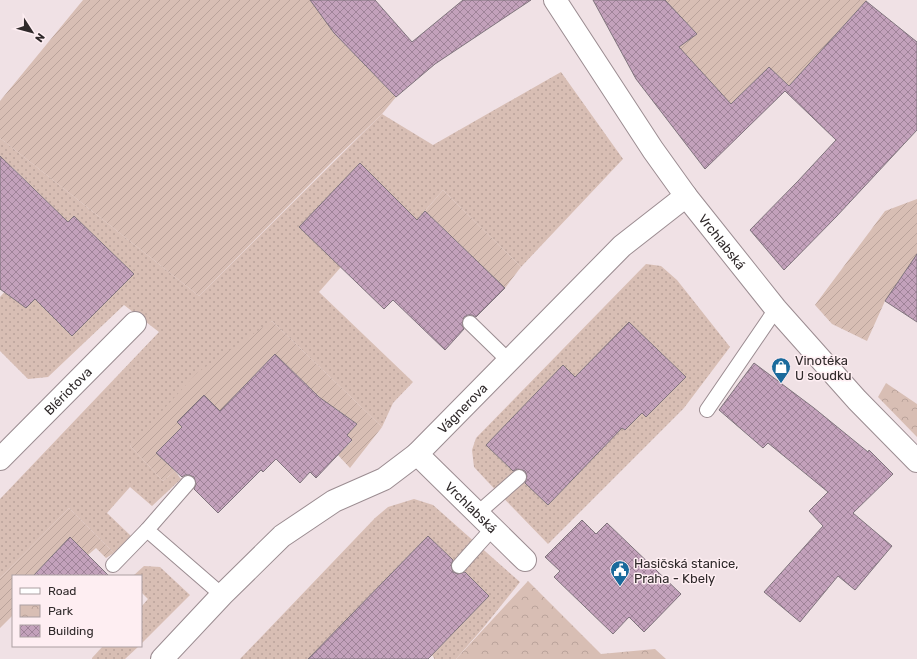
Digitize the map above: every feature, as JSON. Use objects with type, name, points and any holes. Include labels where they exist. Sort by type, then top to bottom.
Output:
[{"type":"street","name":"Vrchlabská","points":[[555,0],[653,150],[686,196],[776,309],[858,400],[917,461]]},
{"type":"street","name":"Vágnerova","points":[[162,659],[282,536],[334,501],[384,480],[417,454],[622,246],[686,196]]},
{"type":"street","name":"Blériotova","points":[[0,459],[135,323]]},
{"type":"street","name":"Vrchlabská","points":[[417,454],[525,560]]},
{"type":"lane","points":[[708,410],[776,309]]},
{"type":"lane","points":[[470,323],[509,361]]},
{"type":"lane","points":[[459,566],[485,520],[519,477]]},
{"type":"lane","points":[[113,565],[147,530],[188,483]]},
{"type":"lane","points":[[147,530],[222,596]]},
{"type":"green space","points":[[83,0],[312,0],[334,33],[396,97],[382,114],[334,160],[199,296],[0,138],[0,101]]},
{"type":"green space","points":[[665,0],[867,0],[789,86],[769,67],[724,111],[677,46],[683,40],[685,43],[697,34]]},
{"type":"green space","points":[[561,72],[623,159],[521,267],[443,190],[417,220],[360,164],[299,227],[341,267],[319,292],[413,382],[393,403],[382,427],[272,321],[130,446],[163,481],[175,471],[181,479],[152,506],[130,487],[107,513],[131,536],[114,553],[69,508],[0,578],[0,499],[159,332],[124,305],[48,377],[28,379],[0,351],[0,297],[7,289],[26,308],[35,299],[72,336],[134,274],[74,216],[68,222],[12,167],[0,179],[0,138],[199,296],[382,114],[433,145]]},
{"type":"green space","points":[[443,190],[521,267],[505,288],[425,211]]},
{"type":"green space","points":[[917,199],[917,260],[914,259],[885,301],[867,341],[832,324],[815,305],[885,211]]},
{"type":"green space","points":[[646,264],[661,266],[677,280],[730,347],[684,408],[548,544],[474,467],[472,450],[476,438]],"holes":[[[629,322],[685,377],[646,417],[642,413],[625,430],[622,428],[548,505],[486,445],[564,366],[575,377]]]},
{"type":"green space","points":[[272,321],[382,427],[350,468],[338,455],[352,441],[347,435],[357,424],[335,408],[333,410],[275,354],[220,411],[204,395],[177,422],[182,427],[156,453],[175,471],[163,481],[130,446],[197,373]]},
{"type":"green space","points":[[886,383],[917,404],[917,437],[878,397]]},
{"type":"green space","points":[[414,499],[433,505],[520,582],[456,659],[434,659],[432,655],[489,596],[428,536],[310,657],[312,659],[240,659],[375,518],[388,507]]},
{"type":"green space","points":[[69,508],[114,553],[106,558],[96,548],[88,555],[70,537],[34,575],[12,575],[12,616],[0,628],[0,578]]},
{"type":"green space","points":[[144,566],[160,567],[190,595],[142,643],[142,606],[148,599],[142,593],[142,575],[134,575]]},
{"type":"green space","points":[[528,581],[601,654],[655,649],[666,659],[456,659]]},
{"type":"green space","points":[[102,647],[138,647],[125,659],[92,658]]},
{"type":"building","points":[[310,0],[375,0],[412,42],[463,0],[531,0],[435,64],[396,97],[334,33]]},
{"type":"building","points":[[593,0],[665,0],[697,34],[679,47],[731,104],[769,67],[789,86],[866,1],[917,42],[917,130],[784,270],[750,230],[836,140],[785,91],[705,169],[636,79]]},
{"type":"building","points":[[0,156],[68,222],[74,216],[134,274],[72,336],[35,299],[26,308],[0,289]]},
{"type":"building","points":[[360,163],[417,220],[425,211],[505,288],[476,317],[468,315],[464,317],[462,325],[464,329],[445,350],[393,300],[384,309],[299,227]]},
{"type":"building","points":[[917,254],[917,322],[885,301]]},
{"type":"building","points":[[629,322],[686,377],[646,417],[642,413],[625,430],[622,428],[548,505],[525,483],[527,476],[525,471],[518,469],[513,471],[486,445],[563,365],[575,377]]},
{"type":"building","points":[[275,354],[319,397],[357,424],[347,435],[352,440],[316,478],[310,472],[300,483],[276,459],[263,472],[261,470],[218,513],[194,489],[196,484],[194,477],[185,475],[182,477],[156,453],[182,427],[177,422],[204,395],[220,411]]},
{"type":"building","points":[[754,363],[814,408],[868,452],[869,450],[893,474],[853,513],[892,546],[855,590],[838,576],[800,622],[764,592],[823,526],[809,511],[828,492],[768,443],[763,448],[719,410]]},
{"type":"building","points":[[582,520],[596,534],[607,523],[681,594],[644,632],[629,617],[613,634],[554,577],[560,571],[545,557]]},
{"type":"building","points":[[428,536],[453,560],[451,565],[453,572],[458,574],[465,572],[489,596],[428,659],[308,659]]},
{"type":"building","points":[[70,537],[108,575],[34,575]]},
{"type":"place","name":"Vinotéka U soudku","points":[[781,384]]},
{"type":"place","name":"Hasičská stanice, Praha - Kbely","points":[[620,587]]}]
